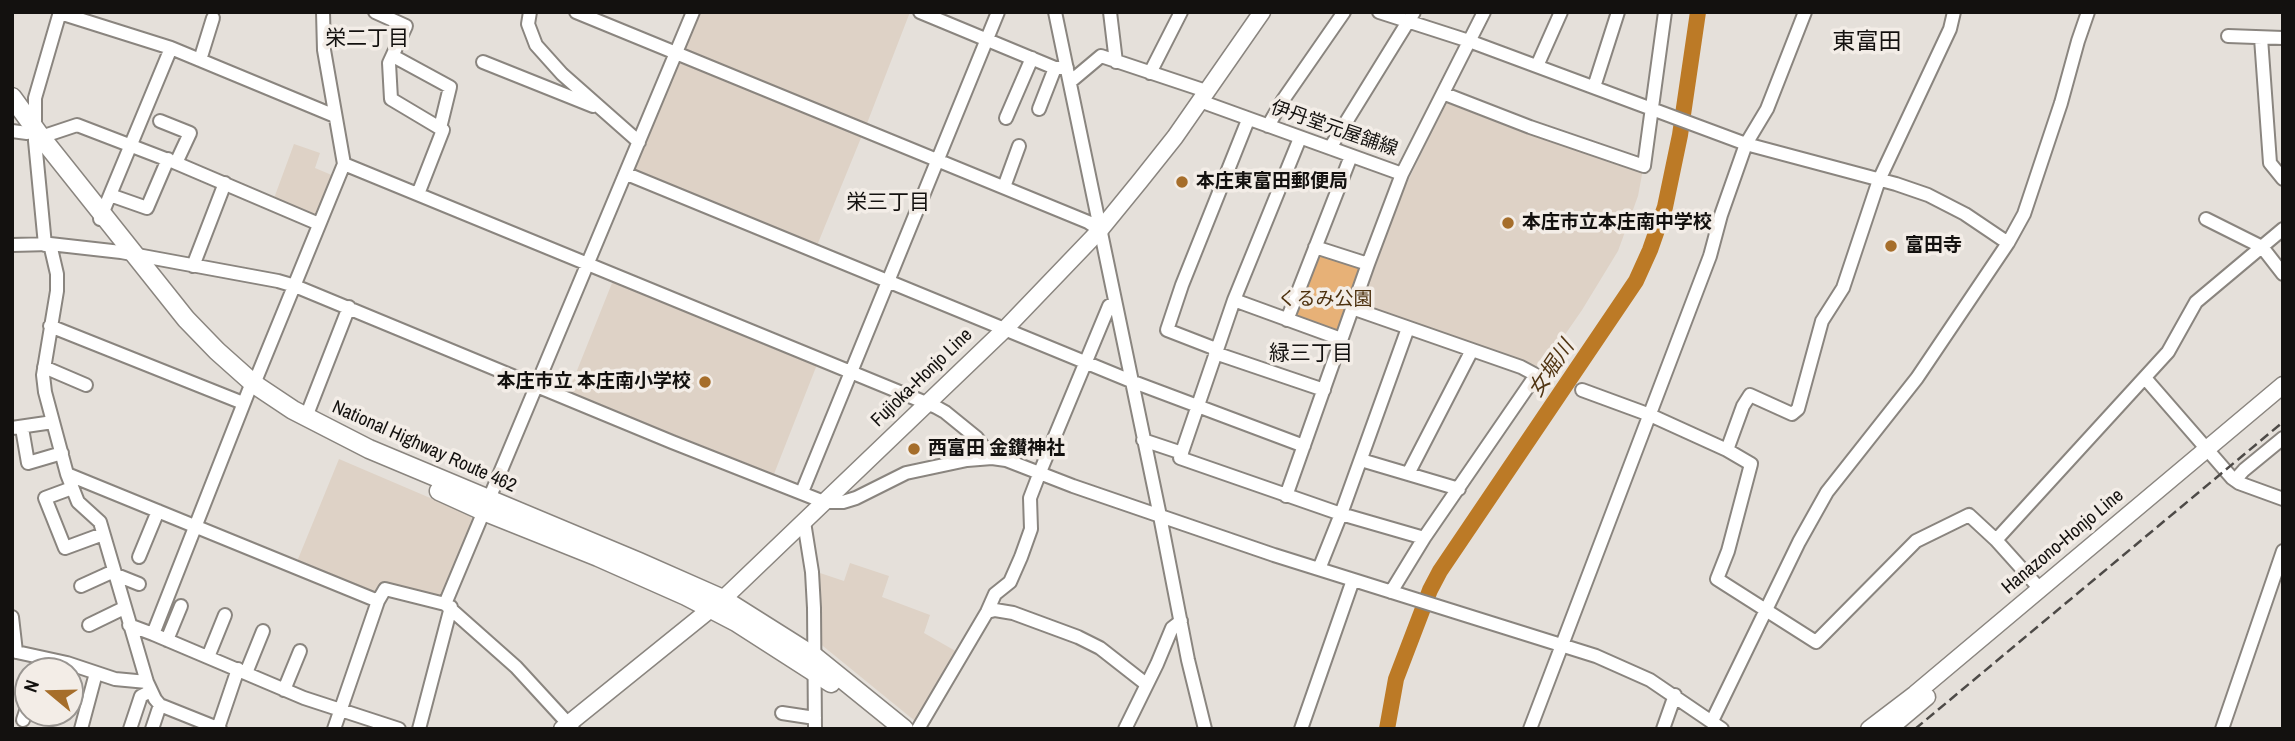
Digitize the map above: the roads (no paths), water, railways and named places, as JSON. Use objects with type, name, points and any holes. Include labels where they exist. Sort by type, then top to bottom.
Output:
[{"type":"highway","name":"National Highway Route 462","points":[[12,97],[30,134]]},
{"type":"highway","name":"National Highway Route 462","points":[[12,113],[129,254],[217,351],[248,392],[325,439],[486,505],[627,556],[717,604],[815,664],[904,729]]},
{"type":"highway","name":"National Highway Route 462","points":[[248,392],[306,417],[486,505]]},
{"type":"highway","name":"National Highway Route 462","points":[[815,664],[888,729]]},
{"type":"main road","name":"Fujioka-Honjo Line","points":[[568,727],[717,604],[1005,328],[1100,230],[1175,137],[1262,12]]},
{"type":"main road","name":"Hanazono-Honjo Line","points":[[1889,729],[2210,453],[2283,385]]},
{"type":"main road","name":"Hanazono-Honjo Line","points":[[1869,729],[2210,453],[2283,399]]},
{"type":"street","points":[[153,634],[248,392],[295,286],[344,164],[324,50],[323,12]]},
{"type":"street","points":[[375,12],[406,26],[389,63],[391,99],[443,130],[418,194]]},
{"type":"street","points":[[530,12],[528,24],[536,45],[562,74],[639,142]]},
{"type":"street","points":[[576,12],[1004,187],[1088,222],[1100,230]]},
{"type":"street","points":[[419,729],[448,605],[486,505],[693,12]]},
{"type":"street","points":[[920,12],[1061,68]]},
{"type":"street","points":[[802,492],[998,12]]},
{"type":"street","points":[[1055,12],[1061,68],[1070,82],[1188,660],[1205,729]]},
{"type":"street","points":[[1070,82],[1101,56],[1116,62],[1110,12]]},
{"type":"street","points":[[1150,73],[1181,12]]},
{"type":"street","points":[[1268,126],[1344,12]]},
{"type":"street","points":[[1379,12],[1412,17],[1469,41],[1746,144],[1928,195],[1965,214],[2008,243]]},
{"type":"street","name":"伊丹堂元屋舗線","points":[[1116,62],[1150,73],[1203,96],[1248,120],[1402,174],[1445,94],[1484,12]]},
{"type":"street","points":[[1537,66],[1561,12]]},
{"type":"street","points":[[1594,87],[1618,12]]},
{"type":"street","points":[[1445,94],[1530,127],[1644,166],[1656,110],[1665,12]]},
{"type":"street","points":[[1530,729],[1710,256],[1746,144],[1767,109],[1805,12]]},
{"type":"street","points":[[1727,450],[1743,406],[1750,395],[1792,414],[1798,409],[1822,321],[1843,288],[1879,180],[1950,29],[1954,12]]},
{"type":"street","points":[[12,245],[47,245],[129,254],[295,286],[824,502],[843,502],[906,473],[967,460],[992,458],[1023,465],[1073,486],[1319,569],[1563,644],[1624,667],[1675,695],[1717,725],[1766,610],[1827,492],[1917,378],[2008,243],[2024,214],[2088,12]]},
{"type":"street","points":[[262,631],[219,728],[204,727],[160,705],[149,687],[100,522],[78,502],[72,488],[46,392],[44,367],[57,291],[57,274],[47,245],[30,134],[35,98],[60,13],[171,48],[335,116]]},
{"type":"street","points":[[1330,148],[1412,17]]},
{"type":"street","points":[[200,60],[213,18]]},
{"type":"street","points":[[2228,36],[2283,38]]},
{"type":"street","points":[[2262,38],[2270,163],[2283,180]]},
{"type":"street","points":[[101,218],[171,48]]},
{"type":"street","points":[[393,56],[450,87],[440,128]]},
{"type":"street","points":[[1006,118],[1032,58]]},
{"type":"street","points":[[483,62],[604,110]]},
{"type":"street","points":[[1039,109],[1061,68]]},
{"type":"street","points":[[1248,120],[1182,285],[1167,330],[1216,351],[1324,390]]},
{"type":"street","points":[[110,195],[147,208],[190,133],[160,121]]},
{"type":"street","points":[[30,134],[77,125],[172,161],[319,224]]},
{"type":"street","points":[[1300,138],[1234,300],[1180,458],[1286,496],[1424,538]]},
{"type":"street","points":[[1004,187],[1018,146]]},
{"type":"street","points":[[1287,320],[1351,156]]},
{"type":"street","points":[[344,164],[926,403],[960,422],[992,458]]},
{"type":"street","points":[[627,174],[1086,363],[1304,446]]},
{"type":"street","points":[[1286,496],[1402,174]]},
{"type":"street","points":[[193,266],[225,183]]},
{"type":"street","points":[[2206,219],[2262,247],[2283,274]]},
{"type":"street","points":[[1996,540],[2168,352],[2196,302],[2283,229]]},
{"type":"street","points":[[1315,247],[1368,264]]},
{"type":"street","points":[[1234,300],[1341,339]]},
{"type":"street","points":[[918,729],[995,594],[1010,582],[1031,529],[1030,498],[1109,306],[1115,302]]},
{"type":"street","points":[[306,417],[349,307]]},
{"type":"street","points":[[1352,308],[1536,375],[1424,538],[1391,592]]},
{"type":"street","points":[[50,326],[248,392]]},
{"type":"street","points":[[1319,569],[1342,514],[1408,328]]},
{"type":"street","points":[[1408,474],[1472,350]]},
{"type":"street","points":[[44,367],[86,385]]},
{"type":"street","points":[[2145,378],[2235,480],[2283,499]]},
{"type":"street","points":[[1582,390],[1650,415],[1727,450],[1751,464],[1728,551],[1717,579],[1816,642],[1916,541],[1969,515],[1996,540],[2040,589]]},
{"type":"street","points":[[54,422],[17,428],[28,463],[62,453]]},
{"type":"street","points":[[2235,480],[2283,438]]},
{"type":"street","points":[[1143,440],[1182,453]]},
{"type":"street","points":[[1361,460],[1459,489]]},
{"type":"street","points":[[67,474],[378,601]]},
{"type":"street","points":[[72,488],[46,498],[65,548],[103,534]]},
{"type":"street","points":[[139,557],[158,511]]},
{"type":"street","points":[[782,713],[815,723],[812,572],[804,522]]},
{"type":"street","points":[[2222,729],[2283,551]]},
{"type":"street","points":[[82,586],[114,573],[139,584]]},
{"type":"street","points":[[1301,729],[1353,580]]},
{"type":"street","points":[[334,729],[378,601],[385,589],[448,605],[516,667],[568,727]]},
{"type":"street","points":[[167,640],[181,606]]},
{"type":"street","points":[[89,625],[124,608]]},
{"type":"street","points":[[987,612],[1013,612],[1077,637],[1100,648],[1146,684]]},
{"type":"street","points":[[208,657],[225,615]]},
{"type":"street","points":[[12,617],[14,651]]},
{"type":"street","points":[[1125,729],[1171,628],[1181,621]]},
{"type":"street","points":[[129,625],[284,690],[391,728]]},
{"type":"street","points":[[284,690],[300,651]]},
{"type":"street","points":[[84,671],[149,687]]},
{"type":"street","points":[[81,729],[96,673]]},
{"type":"street","points":[[130,729],[141,696],[149,687]]},
{"type":"street","points":[[1662,729],[1675,695]]},
{"type":"street","points":[[152,729],[160,705]]},
{"type":"waterway","name":"女堀川","points":[[1387,729],[1396,679],[1440,571],[1636,281],[1650,250],[1665,207],[1680,135],[1698,12]]},
{"type":"railway","points":[[1915,729],[2283,422]]},
{"type":"place","name":"本庄東富田郵便局","points":[[1182,182]]},
{"type":"place","name":"本庄市立本庄南中学校","points":[[1508,223]]},
{"type":"place","name":"富田寺","points":[[1891,246]]},
{"type":"place","name":"本庄市立 本庄南小学校","points":[[705,382]]},
{"type":"place","name":"西富田 金鑚神社","points":[[914,449]]},
{"type":"district","name":"栄二丁目","points":[[367,39]]},
{"type":"district","name":"東富田","points":[[1867,43]]},
{"type":"district","name":"栄三丁目","points":[[888,203]]},
{"type":"district","name":"緑三丁目","points":[[1311,354]]},
{"type":"park label","name":"くるみ公園","points":[[1325,300]]}]
